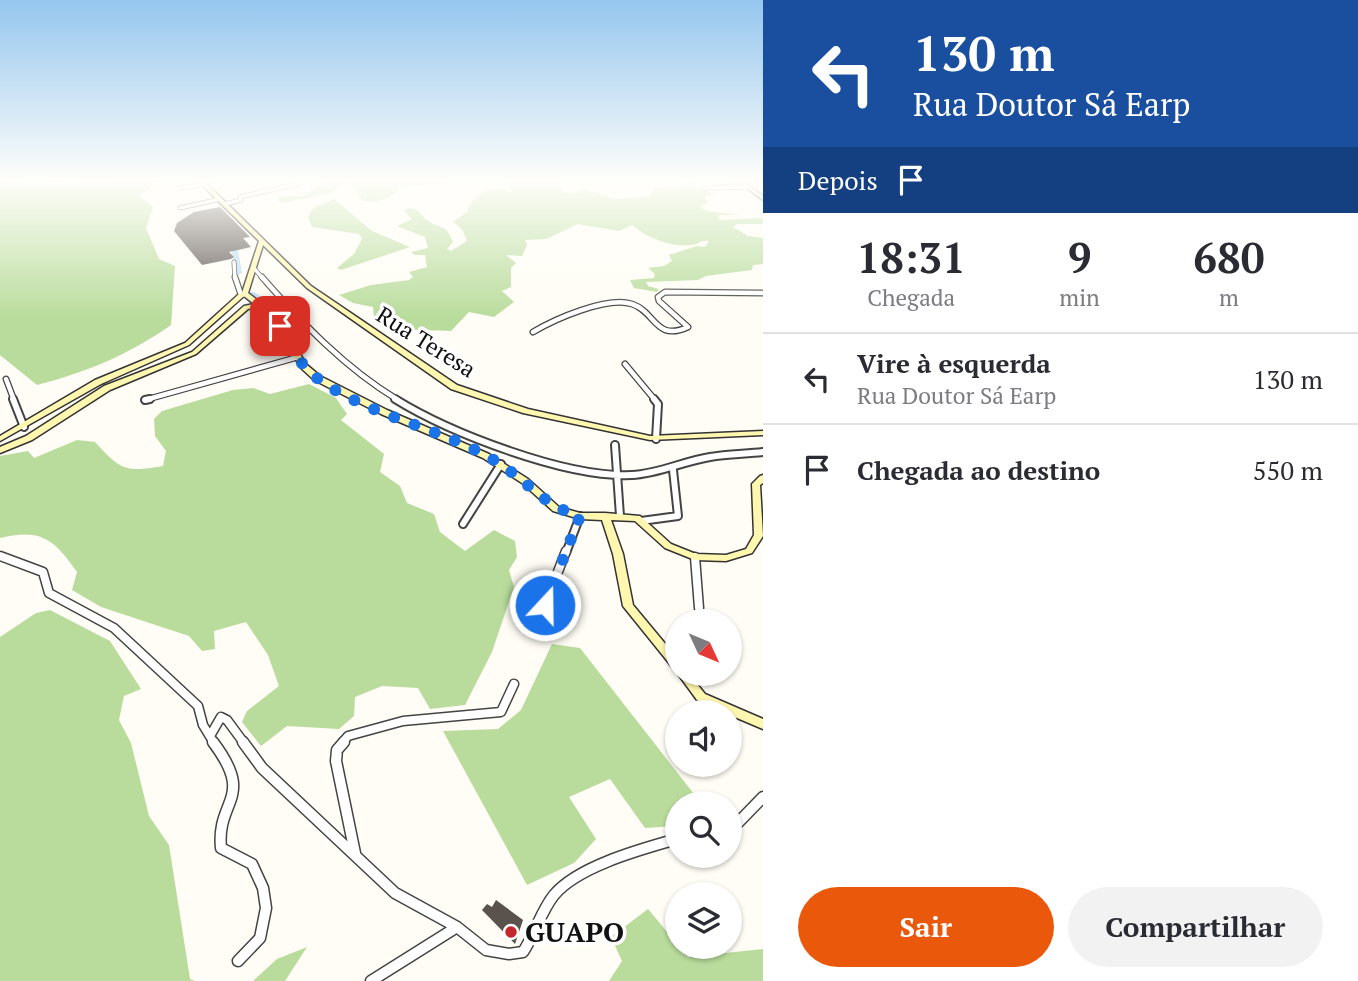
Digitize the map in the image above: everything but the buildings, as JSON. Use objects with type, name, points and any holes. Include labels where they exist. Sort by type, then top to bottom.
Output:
[{"type":"main road","name":"Rua Teresa","points":[[245,227],[309,287],[454,387],[526,411],[656,439],[763,433]]},
{"type":"main road","name":"Rua Teresa","points":[[246,227],[258,239]]},
{"type":"main road","points":[[0,439],[88,387],[187,344],[243,294],[254,268],[258,239]]},
{"type":"main road","points":[[243,294],[259,302],[277,322],[309,372],[343,391],[501,464],[556,509],[580,516],[620,513],[641,521],[668,546],[695,557],[726,558],[749,551],[759,535],[756,484],[763,478]]},
{"type":"main road","points":[[0,450],[29,438],[99,392],[194,353],[246,307],[259,302]]},
{"type":"main road","points":[[605,516],[618,554],[628,606],[665,651]]},
{"type":"main road","points":[[692,686],[701,697],[763,724]]},
{"type":"street","points":[[234,262],[235,282],[243,294]]},
{"type":"street","points":[[254,268],[290,310],[364,380],[423,416],[556,466],[617,475],[649,473],[720,455],[763,452]]},
{"type":"street","points":[[533,332],[582,310],[626,303],[639,307],[662,329],[683,330],[688,327],[686,323],[661,304],[658,297],[662,294],[677,291],[763,293]]},
{"type":"street","points":[[145,400],[298,357]]},
{"type":"street","points":[[625,364],[658,404],[656,439]]},
{"type":"street","points":[[6,379],[24,427]]},
{"type":"street","points":[[88,387],[99,392]]},
{"type":"street","points":[[464,446],[475,435]]},
{"type":"street","points":[[615,445],[620,513]]},
{"type":"street","points":[[463,524],[501,464]]},
{"type":"street","points":[[641,521],[678,516],[673,470]]},
{"type":"street","points":[[545,605],[580,516]]},
{"type":"street","points":[[0,556],[46,574],[49,593],[114,628],[198,706],[202,724],[230,764],[234,784],[231,810],[220,839],[221,848],[242,856],[252,864],[263,888],[266,908],[260,938],[238,961]]},
{"type":"street","points":[[695,557],[699,608]]},
{"type":"street","points":[[356,855],[336,761],[337,750],[348,736],[403,721],[501,712],[514,684]]},
{"type":"street","points":[[210,736],[216,721],[221,717],[227,720],[262,768],[395,893],[457,927],[486,950],[509,954],[523,952],[535,936],[556,893],[593,870],[665,843]]},
{"type":"street","points":[[742,823],[752,805],[763,797]]},
{"type":"street","points":[[371,981],[457,927]]},
{"type":"green space","points":[[0,227],[146,227],[159,259],[175,266],[171,325],[139,345],[107,361],[37,385],[0,355]]},
{"type":"green space","points":[[312,227],[367,227],[410,247],[341,270],[337,268],[354,254],[362,239],[359,234]]},
{"type":"green space","points":[[399,227],[445,229],[453,242],[447,249],[451,251],[467,241],[459,227],[572,227],[546,239],[525,240],[527,245],[522,256],[506,255],[516,263],[511,268],[511,287],[502,291],[514,302],[494,317],[469,312],[451,331],[411,329],[394,325],[374,316],[373,307],[353,303],[339,295],[371,285],[409,280],[413,277],[409,272],[427,267],[425,255],[411,252],[428,248],[425,237]]},
{"type":"green space","points":[[594,227],[628,227],[619,231]]},
{"type":"green space","points":[[635,227],[733,227],[748,236],[763,238],[763,264],[753,265],[752,270],[706,276],[698,280],[646,282],[648,286],[659,289],[657,292],[634,288],[630,280],[654,278],[655,274],[648,268],[664,266],[672,261],[669,255],[697,246],[705,247],[709,241],[693,245],[674,245],[645,234]]},
{"type":"green space","points":[[309,384],[336,398],[347,414],[341,420],[384,454],[380,472],[400,486],[407,503],[434,514],[440,532],[465,551],[494,530],[515,541],[517,557],[509,570],[514,587],[492,652],[465,705],[430,709],[418,688],[382,686],[355,697],[354,716],[339,729],[287,726],[261,746],[242,722],[247,711],[279,686],[268,655],[246,622],[214,631],[215,649],[202,651],[189,636],[101,607],[72,590],[77,572],[53,544],[26,534],[0,538],[0,456],[28,451],[34,458],[77,440],[95,442],[124,467],[139,469],[163,466],[166,451],[155,436],[154,419],[162,411],[233,390],[253,388],[270,394]]},
{"type":"green space","points":[[50,610],[110,641],[141,689],[124,696],[119,720],[131,743],[149,816],[169,845],[190,979],[195,981],[0,981],[0,637],[36,613]]},
{"type":"green space","points":[[552,644],[580,648],[665,757],[665,777],[681,777],[692,791],[665,791],[665,827],[645,828],[610,779],[569,797],[596,839],[574,863],[527,885],[443,731],[498,729],[521,710]]},
{"type":"green space","points":[[648,909],[665,929],[665,959],[742,959],[742,951],[763,949],[763,981],[609,981],[622,961],[611,937]]},
{"type":"green space","points":[[307,947],[285,981],[253,981],[277,959]]},
{"type":"waterway","points":[[235,250],[238,273]]},
{"type":"waterway","points":[[251,294],[256,296]]},
{"type":"place","name":"GUAPO","points":[[511,932]]},
{"type":"route","points":[[280,326],[304,366],[317,378],[384,412],[486,456],[525,481],[556,509],[580,516],[545,605]]}]
